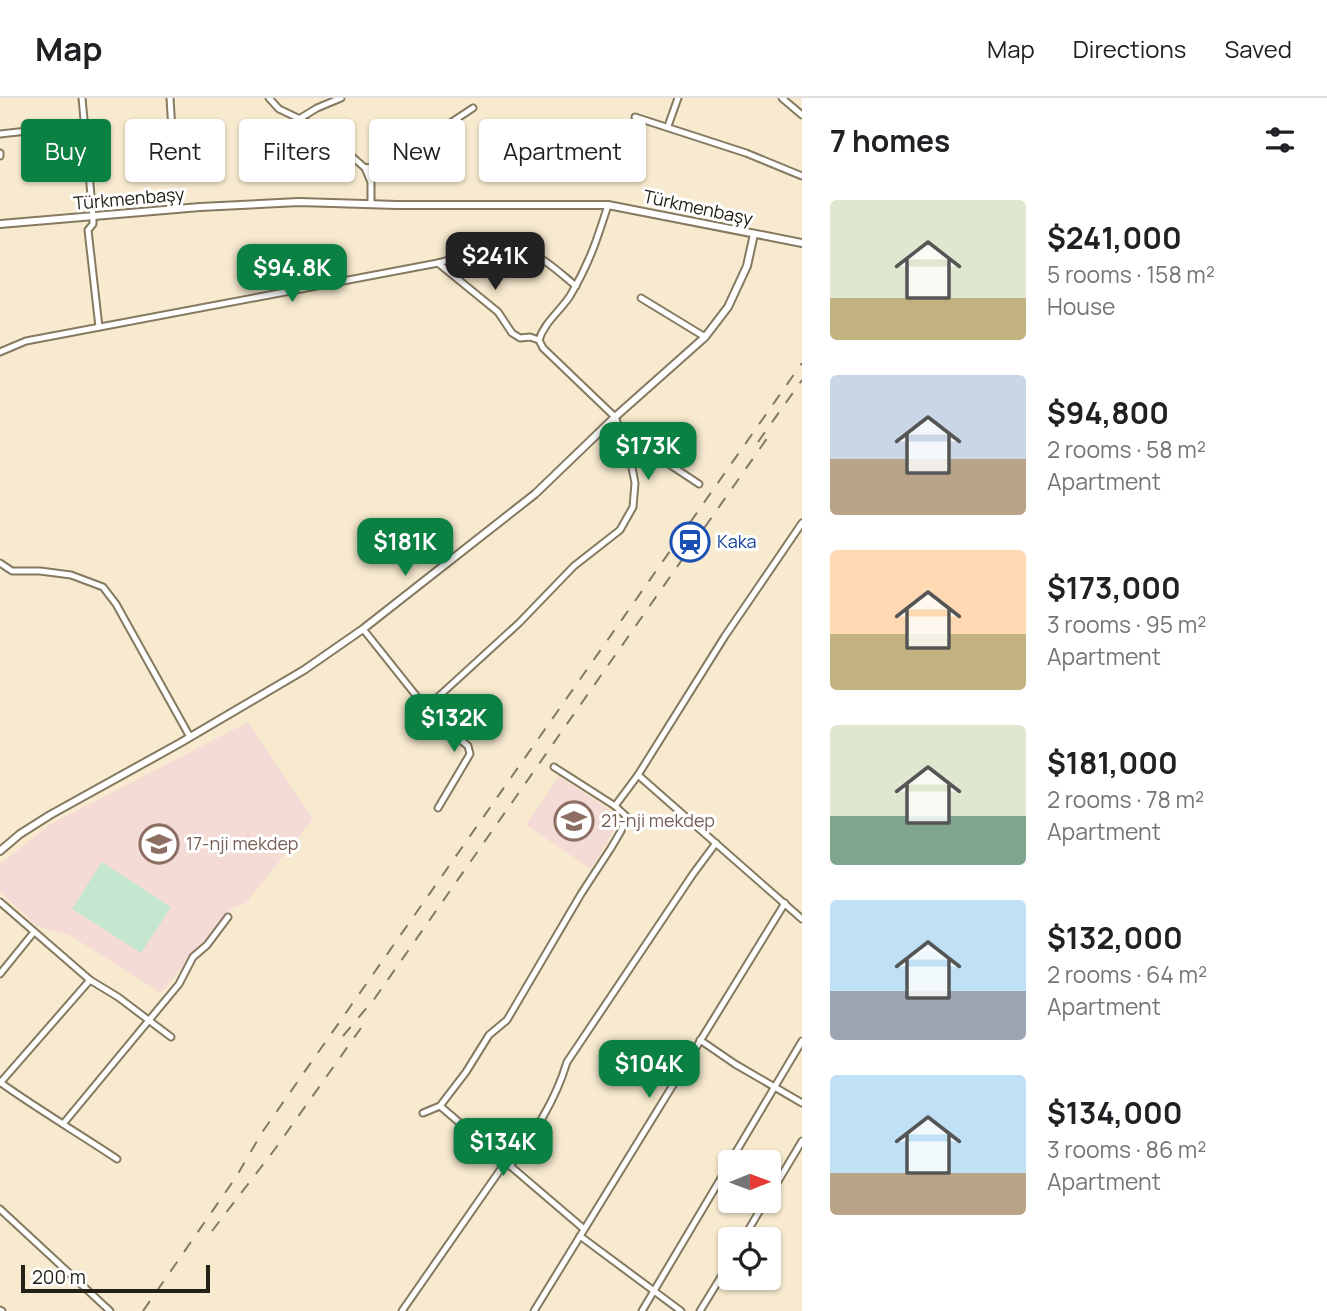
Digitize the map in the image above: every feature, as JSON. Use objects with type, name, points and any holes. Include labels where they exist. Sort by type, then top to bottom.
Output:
[{"type":"street","points":[[82,98],[84,119]]},
{"type":"street","points":[[170,98],[171,119]]},
{"type":"street","points":[[269,98],[279,109],[299,119],[341,98]]},
{"type":"street","points":[[668,126],[678,98]]},
{"type":"street","points":[[782,98],[802,115]]},
{"type":"street","points":[[365,168],[385,165],[415,139],[438,131],[473,108]]},
{"type":"street","points":[[635,117],[668,126],[802,176]]},
{"type":"street","points":[[0,134],[21,133]]},
{"type":"street","points":[[355,159],[365,168],[371,182],[371,204]]},
{"type":"street","points":[[90,182],[93,224],[88,230],[99,327]]},
{"type":"street","name":"Türkmenbaşy","points":[[0,224],[200,207],[299,202],[608,205],[802,243]]},
{"type":"street","points":[[426,708],[519,623],[574,566],[620,530],[633,508],[635,484],[630,456],[615,417],[543,348],[539,340],[541,332],[565,304],[592,257],[608,205]]},
{"type":"street","points":[[0,851],[50,814],[304,670],[363,629],[534,494],[705,337],[728,307],[747,266],[754,234]]},
{"type":"street","points":[[0,352],[26,341],[489,250],[525,251],[547,263],[576,286]]},
{"type":"street","points":[[438,262],[498,312],[512,333],[520,338],[539,340]]},
{"type":"street","points":[[641,298],[705,337]]},
{"type":"street","points":[[630,456],[649,451],[699,484]]},
{"type":"street","points":[[615,806],[802,523]]},
{"type":"street","points":[[0,563],[12,571],[71,575],[103,587],[116,604],[190,737]]},
{"type":"street","points":[[363,629],[426,708],[468,746],[470,754],[438,808]]},
{"type":"street","points":[[423,1113],[440,1106],[489,1035],[507,1020],[621,831],[626,816],[554,767]]},
{"type":"street","points":[[638,775],[802,919]]},
{"type":"street","points":[[402,1311],[507,1164],[542,1122],[562,1080],[567,1062],[716,843]]},
{"type":"street","points":[[0,902],[90,980],[118,997],[171,1037]]},
{"type":"street","points":[[534,1311],[785,903]]},
{"type":"street","points":[[63,1124],[179,984],[193,957],[207,945],[228,916]]},
{"type":"street","points":[[0,974],[34,932]]},
{"type":"street","points":[[90,980],[1,1083],[117,1159]]},
{"type":"street","points":[[700,1040],[802,1103]]},
{"type":"street","points":[[737,1150],[802,1041]]},
{"type":"street","points":[[440,1106],[584,1229]]},
{"type":"street","points":[[781,1176],[802,1141]]},
{"type":"street","points":[[642,1311],[718,1183]]},
{"type":"street","points":[[0,1209],[110,1311]]},
{"type":"street","points":[[580,1236],[681,1311]]},
{"type":"street","points":[[700,1311],[718,1282]]},
{"type":"shaded area","name":"17-nji mekdep","points":[[248,722],[313,819],[246,903],[232,908],[161,993],[71,936],[37,926],[0,892],[0,864],[49,825]]},
{"type":"shaded area","name":"21-nji mekdep","points":[[559,776],[621,818],[591,869],[526,825]]},
{"type":"green space","points":[[102,862],[171,907],[141,953],[72,909]]},
{"type":"railway","points":[[143,1311],[236,1177],[263,1131],[802,363]]},
{"type":"railway","points":[[758,442],[802,380]]},
{"type":"railway","points":[[343,1036],[375,998],[768,437]]},
{"type":"railway","points":[[212,1231],[275,1149],[361,1028]]},
{"type":"place","name":"Kaka","points":[[690,542]]},
{"type":"place","name":"21-nji mekdep","points":[[574,821]]},
{"type":"place","name":"17-nji mekdep","points":[[159,844]]}]
